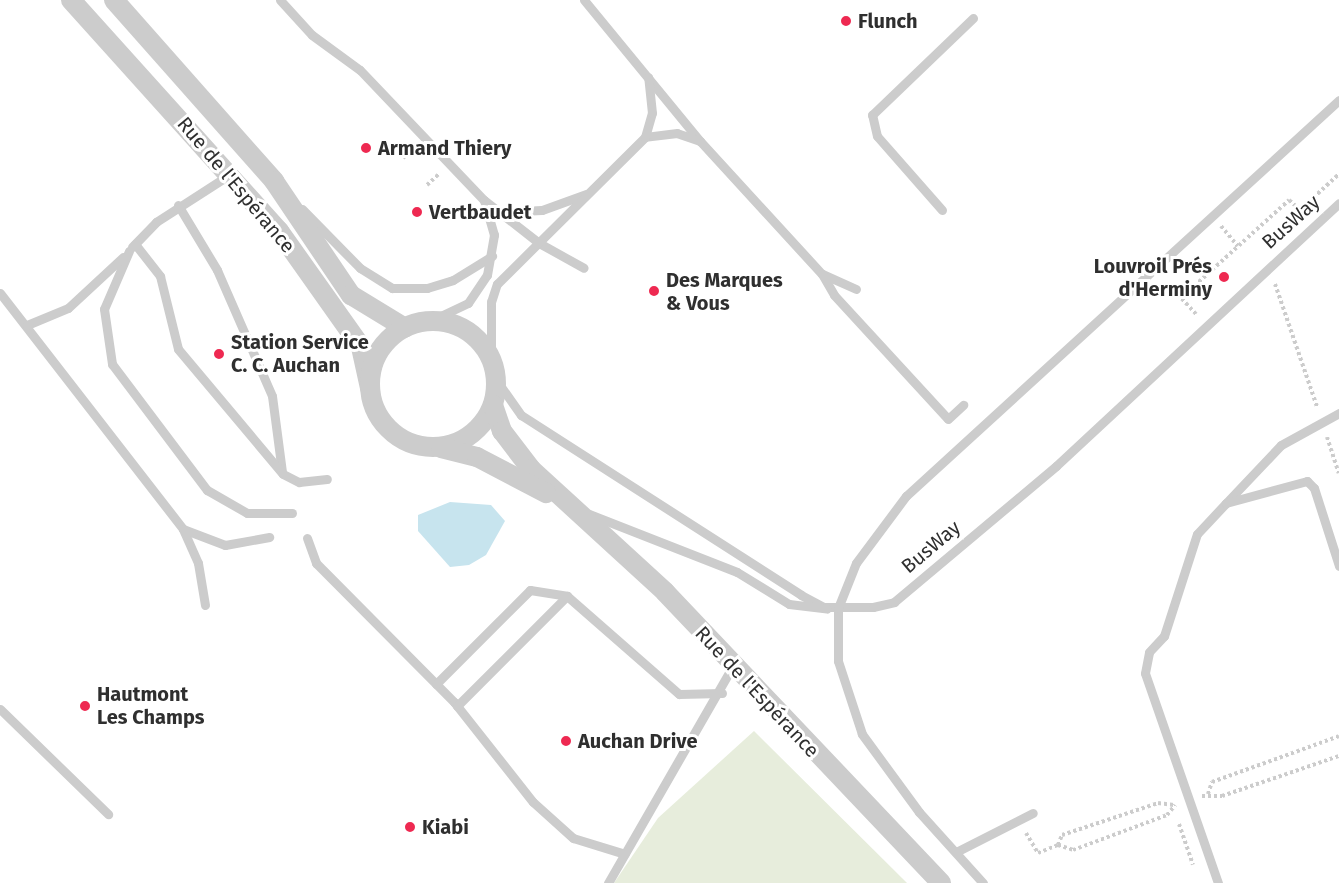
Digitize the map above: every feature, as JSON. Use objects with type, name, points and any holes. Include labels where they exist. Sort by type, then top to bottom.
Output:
[{"type":"street","name":"Rue de l'Espérance","points":[[71,0],[231,174],[279,231],[362,347],[370,388]]},
{"type":"street","name":"Rue de l'Espérance","points":[[114,0],[274,181],[351,295],[405,328]]},
{"type":"street","points":[[430,321],[454,324],[476,336],[491,356],[497,381],[493,405],[481,426],[462,441],[438,447],[413,444],[394,434],[379,417],[370,388],[377,357],[405,328],[430,321]]},
{"type":"street","name":"Rue de l'Espérance","points":[[493,405],[511,444],[569,505],[665,592],[941,883]]},
{"type":"street","name":"Rue de l'Espérance","points":[[438,447],[477,457],[569,505]]},
{"type":"lane","points":[[280,0],[312,35],[360,70],[484,200],[539,243],[584,268]]},
{"type":"lane","points":[[584,0],[700,141],[822,274],[834,295],[948,419],[963,405]]},
{"type":"lane","points":[[942,210],[877,136],[872,115],[973,18]]},
{"type":"lane","points":[[491,356],[490,313],[497,284],[645,137],[651,113],[648,77]]},
{"type":"lane","points":[[983,883],[918,812],[862,734],[838,661],[838,608],[856,563],[906,496],[1339,100]]},
{"type":"lane","points":[[645,137],[677,133],[700,141]]},
{"type":"lane","points":[[27,326],[68,308],[178,206],[231,174]]},
{"type":"lane","points":[[274,181],[360,268],[385,285],[427,288],[492,256]]},
{"type":"lane","points":[[498,212],[542,210],[592,191]]},
{"type":"lane","points":[[430,321],[468,303],[483,283],[492,256],[495,235],[484,200]]},
{"type":"lane","name":"BusWay","points":[[497,381],[521,415],[801,595],[838,608],[894,602],[1056,466],[1339,203]]},
{"type":"lane","points":[[178,206],[217,270],[272,396],[283,474]]},
{"type":"lane","points":[[132,248],[160,276],[178,349],[283,474],[299,482],[327,479]]},
{"type":"lane","points":[[132,248],[104,309],[112,364],[207,490],[247,513],[292,513]]},
{"type":"lane","points":[[822,274],[856,289]]},
{"type":"lane","points":[[0,293],[183,530],[198,563],[205,605]]},
{"type":"lane","points":[[1218,883],[1145,673],[1149,652],[1164,636],[1186,579],[1197,534],[1281,445],[1339,413]]},
{"type":"lane","points":[[1226,503],[1306,481],[1314,488],[1339,566]]},
{"type":"lane","points":[[569,505],[738,572],[789,604],[808,610],[838,608]]},
{"type":"lane","points":[[183,530],[225,546],[269,537]]},
{"type":"lane","points":[[307,538],[316,563],[457,706],[511,779],[541,809],[573,838],[625,854]]},
{"type":"lane","points":[[436,684],[530,590],[567,596],[679,694],[722,693]]},
{"type":"lane","points":[[457,706],[567,596]]},
{"type":"lane","points":[[608,883],[722,693],[733,666]]},
{"type":"lane","points":[[0,709],[108,814]]},
{"type":"lane","points":[[956,852],[1033,813]]},
{"type":"path","points":[[1300,210],[1339,174]]},
{"type":"path","points":[[1206,325],[1181,298],[1289,200],[1316,225]]},
{"type":"path","points":[[1266,290],[1283,275]]},
{"type":"path","points":[[1274,282],[1339,473]]},
{"type":"path","points":[[1208,794],[1212,782],[1339,736]]},
{"type":"path","points":[[1058,845],[1062,836],[1158,803],[1174,805],[1208,794],[1221,796],[1339,756]]},
{"type":"path","points":[[1004,826],[1008,834],[1026,834],[1038,853],[1058,845],[1073,850],[1167,815],[1174,805]]},
{"type":"path","points":[[1174,805],[1197,876]]},
{"type":"green space","points":[[754,731],[907,883],[614,883],[658,818]]},
{"type":"water","points":[[450,502],[491,505],[505,521],[486,555],[469,565],[450,567],[418,531],[418,515]]},
{"type":"place","name":"Flunch","points":[[846,21]]},
{"type":"place","name":"Armand Thiery","points":[[366,148]]},
{"type":"place","name":"Vertbaudet","points":[[417,212]]},
{"type":"place","name":"Louvroil Prés d'Herminy","points":[[1224,277]]},
{"type":"place","name":"Des Marques & Vous","points":[[654,291]]},
{"type":"place","name":"Station Service C. C. Auchan","points":[[219,354]]},
{"type":"place","name":"Hautmont Les Champs","points":[[85,706]]},
{"type":"place","name":"Auchan Drive","points":[[566,741]]},
{"type":"place","name":"Kiabi","points":[[410,827]]}]
